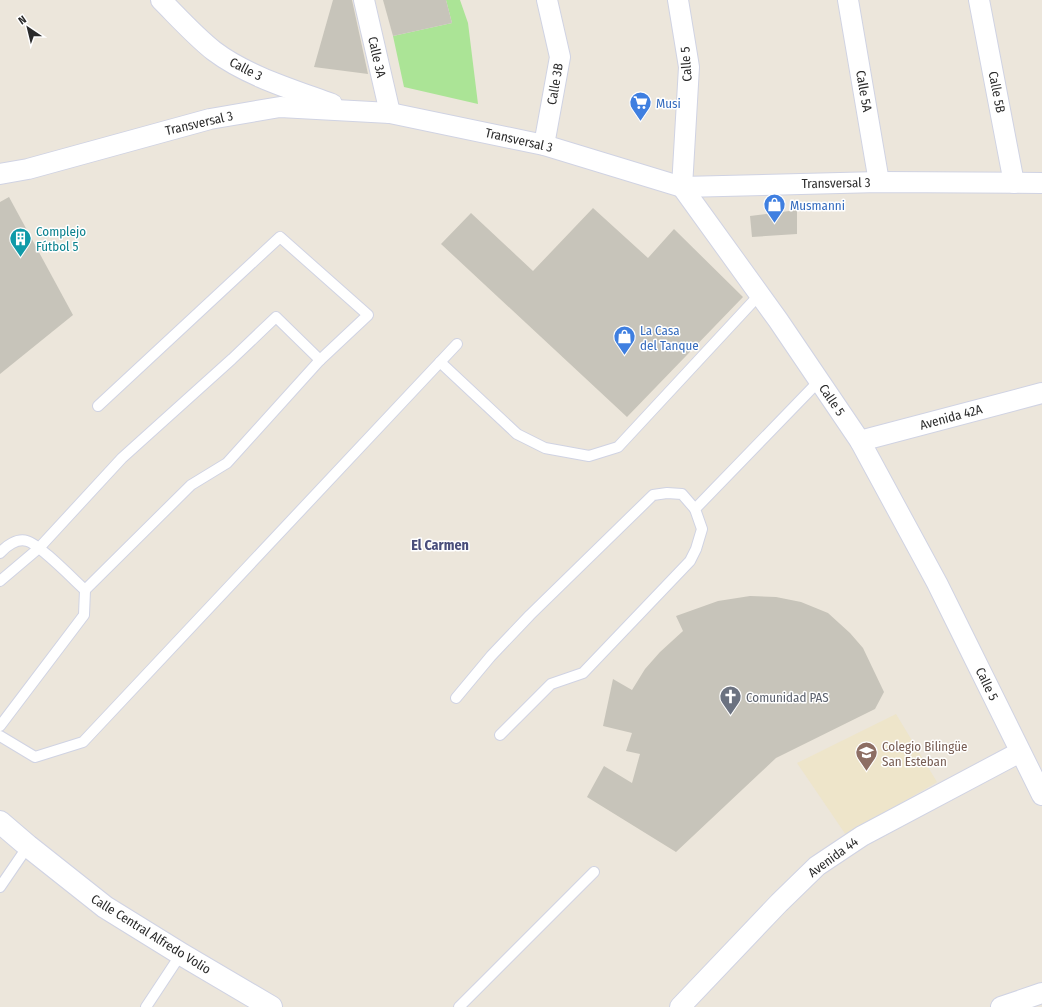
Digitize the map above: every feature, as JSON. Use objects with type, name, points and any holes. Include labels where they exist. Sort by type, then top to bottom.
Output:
[{"type":"main road","name":"Calle Central Alfredo Volio","points":[[0,822],[105,907],[271,1007]]},
{"type":"street","name":"Calle 3","points":[[161,0],[214,51],[233,63],[272,82],[349,110]]},
{"type":"street","name":"Calle 3A","points":[[364,0],[390,113]]},
{"type":"street","name":"Calle 3B","points":[[544,145],[560,57],[547,0]]},
{"type":"street","name":"Calle 5","points":[[678,0],[689,67],[682,187],[760,294],[860,441],[937,583],[1042,795]]},
{"type":"street","name":"Calle 5A","points":[[848,0],[879,182]]},
{"type":"street","name":"Calle 5B","points":[[979,0],[1014,184]]},
{"type":"street","name":"Transversal 3","points":[[0,174],[28,169],[210,119],[280,107],[390,113],[544,145],[682,187],[879,182],[1042,183]]},
{"type":"street","name":"Avenida 42A","points":[[860,441],[1042,393]]},
{"type":"street","name":"Avenida 44","points":[[680,1007],[779,903],[817,866],[862,836],[1020,752]]},
{"type":"street","points":[[1001,1007],[1042,993]]},
{"type":"lane","points":[[0,726],[84,615],[85,590],[191,485],[227,463],[320,360],[368,316],[280,237],[98,406]]},
{"type":"lane","points":[[440,362],[517,434],[545,448],[589,456],[618,447],[760,294]]},
{"type":"lane","points":[[0,581],[39,548],[122,458],[232,359],[276,317],[320,360]]},
{"type":"lane","points":[[0,736],[35,757],[83,742],[456,344]]},
{"type":"lane","points":[[695,509],[819,381]]},
{"type":"lane","points":[[456,698],[491,656],[530,615],[653,495],[667,492],[682,494],[695,509],[702,529],[696,549],[690,561],[583,673],[551,684],[500,735]]},
{"type":"lane","points":[[0,553],[5,547],[16,541],[27,541],[39,548],[85,590]]},
{"type":"lane","points":[[0,887],[28,846]]},
{"type":"lane","points":[[459,1007],[594,872]]},
{"type":"lane","points":[[146,1007],[181,954]]},
{"type":"shaded area","name":"Colegio Bilingüe San Esteban","points":[[896,714],[937,782],[846,835],[797,763]]},
{"type":"green space","points":[[446,0],[460,0],[468,23],[478,104],[404,87],[393,36],[452,23]]},
{"type":"building","points":[[333,0],[352,0],[368,74],[314,67]]},
{"type":"building","points":[[383,0],[446,0],[452,23],[393,36]]},
{"type":"building","name":"Complejo Fútbol 5","points":[[9,197],[73,315],[0,374],[0,202]]},
{"type":"building","name":"La Casa del Tanque","points":[[593,208],[648,258],[674,229],[743,297],[627,417],[441,244],[471,213],[533,271]]},
{"type":"building","name":"Musmanni","points":[[797,210],[797,234],[752,237],[750,216]]},
{"type":"building","name":"Comunidad PAS","points":[[750,596],[776,597],[801,602],[828,613],[850,633],[863,648],[884,692],[875,709],[776,758],[676,852],[587,797],[604,766],[632,783],[640,754],[626,751],[632,733],[603,726],[613,679],[632,690],[645,669],[660,652],[683,631],[676,616],[718,601]]},
{"type":"place","name":"Musi","points":[[640,122]]},
{"type":"place","name":"Musmanni","points":[[774,224]]},
{"type":"place","name":"Complejo Fútbol 5","points":[[21,258]]},
{"type":"place","name":"La Casa del Tanque","points":[[624,356]]},
{"type":"place","name":"Comunidad PAS","points":[[731,716]]},
{"type":"place","name":"Colegio Bilingüe San Esteban","points":[[867,772]]},
{"type":"district","name":"El Carmen","points":[[440,545]]}]
